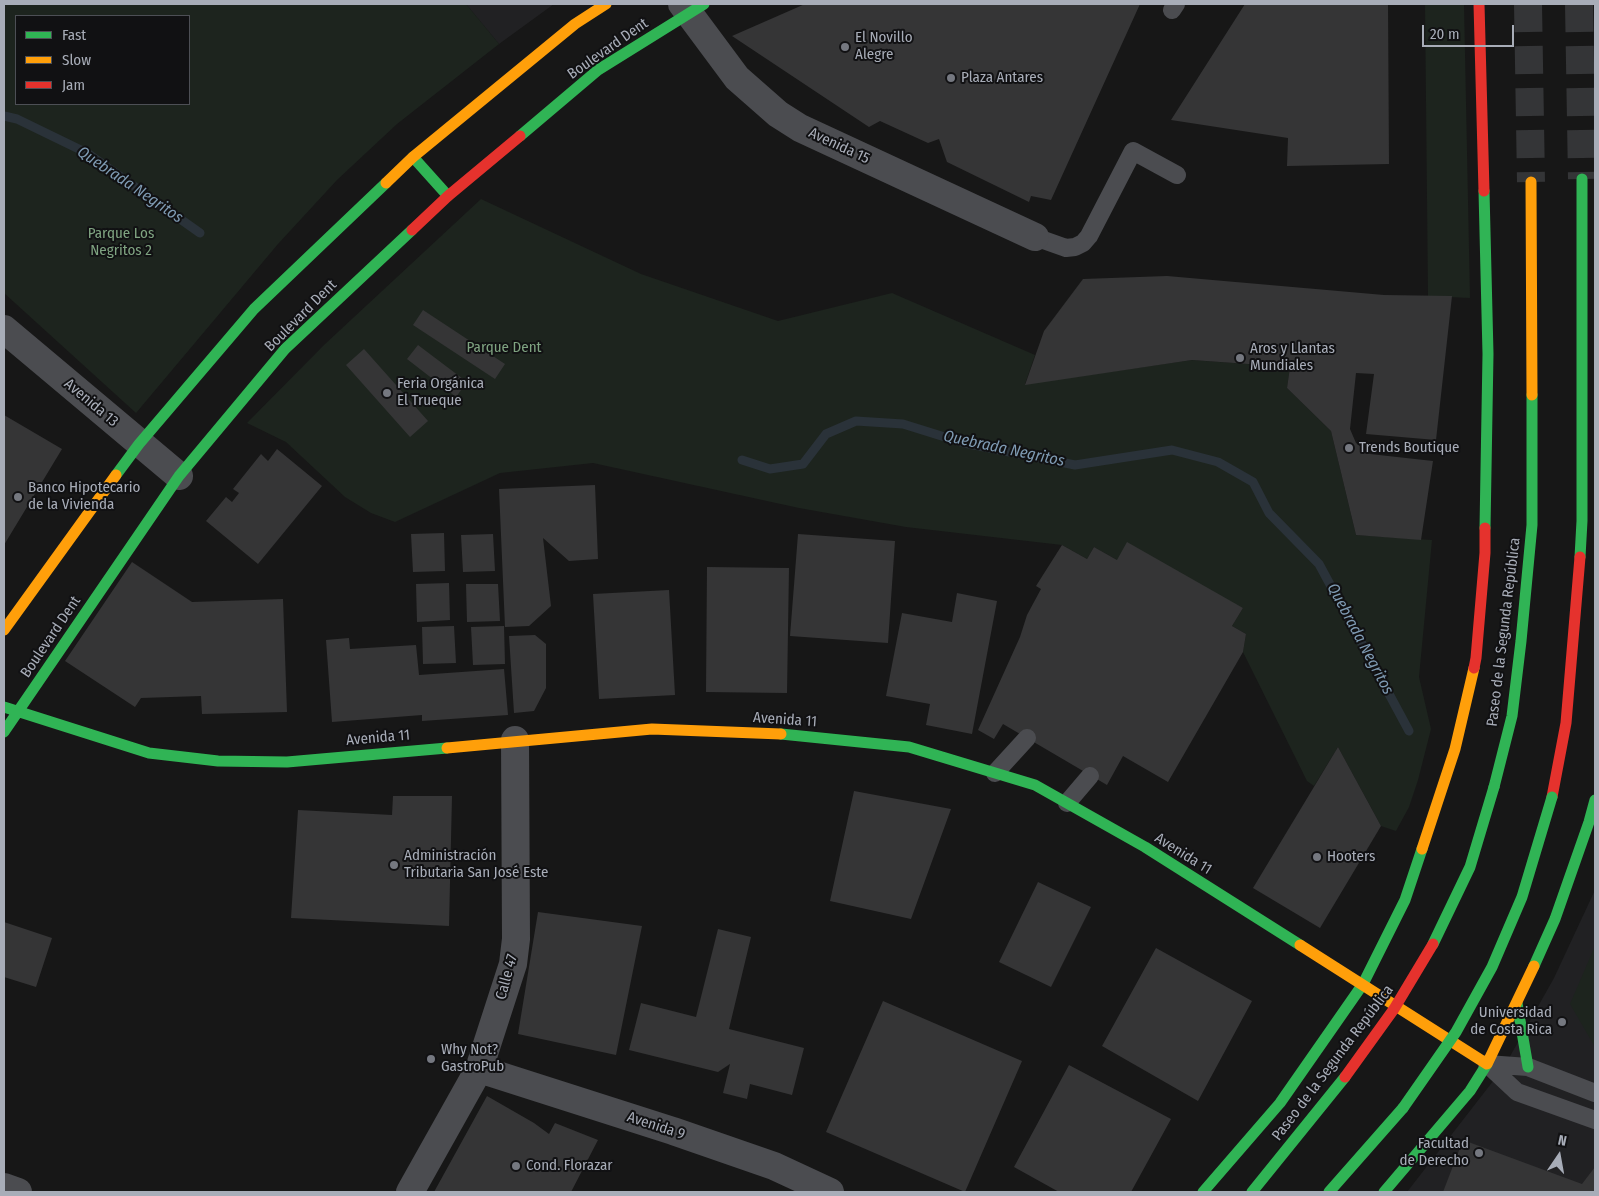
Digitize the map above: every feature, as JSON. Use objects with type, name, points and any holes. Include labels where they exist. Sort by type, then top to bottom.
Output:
[{"type":"main road","points":[[4,630],[139,444],[254,309],[413,157],[575,24],[606,4]]},
{"type":"main road","points":[[1203,1192],[1280,1103],[1363,984],[1405,900],[1455,749],[1476,658],[1485,553],[1488,354],[1479,4]]},
{"type":"main road","name":"Boulevard Dent","points":[[4,732],[179,476],[285,349],[448,196],[598,70],[691,7]]},
{"type":"main road","points":[[413,157],[448,196]]},
{"type":"main road","points":[[1329,1192],[1403,1108],[1456,1032],[1492,967],[1522,897],[1552,797],[1566,723],[1582,521],[1582,178]]},
{"type":"main road","name":"Paseo de la Segunda República","points":[[1252,1192],[1346,1077],[1394,1009],[1435,942],[1470,867],[1494,787],[1512,716],[1532,525],[1531,182]]},
{"type":"main road","name":"Avenida 11","points":[[4,707],[149,753],[218,761],[287,762],[652,729],[792,734],[909,747],[1035,785],[1144,847],[1487,1064]]},
{"type":"main road","points":[[1384,1192],[1470,1091],[1487,1064],[1555,919],[1595,800]]},
{"type":"main road","points":[[1517,1003],[1528,1067]]},
{"type":"street","name":"Avenida 15","points":[[691,7],[737,78],[757,97],[792,123],[1035,237]]},
{"type":"street","name":"Avenida 13","points":[[4,329],[179,476]]},
{"type":"street","name":"Calle 47","points":[[410,1192],[479,1069],[513,964],[515,947],[515,740]]},
{"type":"street","name":"Avenida 9","points":[[479,1069],[774,1166],[830,1192]]},
{"type":"street","points":[[4,1187],[18,1192]]},
{"type":"lane","points":[[1035,237],[1066,248],[1075,247],[1083,243],[1090,236],[1133,151],[1177,175]]},
{"type":"lane","points":[[995,773],[1027,738]]},
{"type":"lane","points":[[1067,803],[1090,776]]},
{"type":"lane","points":[[1487,1064],[1528,1067],[1595,1093]]},
{"type":"lane","points":[[1487,1064],[1517,1092],[1595,1120]]},
{"type":"shaded area","points":[[466,4],[554,4],[499,44]]},
{"type":"shaded area","name":"Universidad de Costa Rica","points":[[1595,890],[1595,1192],[1407,1192],[1504,1067],[1554,978]]},
{"type":"green space","name":"Parque Los Negritos 2","points":[[4,4],[466,4],[499,44],[397,124],[337,180],[278,244],[136,413],[4,293]]},
{"type":"green space","points":[[1425,4],[1464,4],[1470,298],[1428,296]]},
{"type":"green space","name":"Parque Dent","points":[[481,199],[641,274],[778,321],[892,293],[1035,355],[1025,384],[1192,360],[1290,367],[1287,388],[1331,431],[1356,535],[1432,540],[1419,677],[1431,729],[1409,807],[1396,831],[1381,826],[1338,747],[1314,786],[1307,781],[1243,652],[1246,634],[1232,626],[1243,608],[1117,560],[1094,547],[1087,559],[1062,545],[906,527],[799,508],[593,463],[500,473],[395,522],[371,513],[345,497],[286,442],[247,423],[324,345]]},
{"type":"green space","points":[[1595,946],[1595,1047],[1570,1004]]},
{"type":"building","name":"Plaza Antares","points":[[805,4],[1140,4],[1051,200],[1031,196],[1029,202],[947,162],[939,139],[928,143],[880,121],[869,127],[732,36]]},
{"type":"building","points":[[1245,4],[1388,4],[1389,164],[1287,166],[1288,138],[1171,120]]},
{"type":"building","name":"Aros y Llantas Mundiales","points":[[1167,276],[1384,295],[1452,296],[1436,440],[1366,434],[1374,374],[1356,373],[1350,429],[1356,443],[1370,454],[1433,461],[1421,540],[1356,535],[1331,431],[1287,388],[1290,367],[1192,360],[1025,385],[1044,331],[1083,279]]},
{"type":"building","name":"Feria Orgánica El Trueque","points":[[423,310],[505,364],[495,379],[413,325]]},
{"type":"building","name":"Feria Orgánica El Trueque","points":[[418,345],[467,382],[456,397],[407,359]]},
{"type":"building","name":"Feria Orgánica El Trueque","points":[[364,349],[428,421],[410,437],[346,365]]},
{"type":"building","name":"Banco Hipotecario de la Vivienda","points":[[4,415],[62,449],[4,545]]},
{"type":"building","points":[[277,449],[322,486],[258,564],[206,521],[226,497],[232,502],[239,493],[233,489],[261,454],[268,461]]},
{"type":"building","points":[[595,485],[598,559],[569,561],[543,538],[551,606],[529,626],[505,627],[499,489]]},
{"type":"building","points":[[444,533],[445,571],[413,572],[411,534]]},
{"type":"building","points":[[493,534],[495,571],[463,572],[461,535]]},
{"type":"building","points":[[798,534],[895,541],[888,643],[790,636]]},
{"type":"building","points":[[1127,542],[1243,608],[1232,626],[1246,634],[1243,652],[1168,782],[1123,756],[1107,785],[1003,724],[994,739],[978,730],[1020,637],[1027,615],[1041,589],[1036,586],[1062,545],[1087,559],[1094,547],[1117,560]]},
{"type":"building","points":[[132,562],[192,602],[283,599],[287,712],[202,714],[201,696],[141,698],[135,707],[65,661]]},
{"type":"building","points":[[707,567],[789,568],[787,693],[706,692]]},
{"type":"building","points":[[449,583],[450,620],[417,622],[416,584]]},
{"type":"building","points":[[466,584],[498,584],[500,621],[467,622]]},
{"type":"building","points":[[669,590],[675,695],[599,699],[593,594]]},
{"type":"building","points":[[957,593],[997,601],[972,734],[926,725],[930,704],[886,696],[902,613],[952,622]]},
{"type":"building","points":[[454,626],[456,663],[423,664],[422,627]]},
{"type":"building","points":[[504,626],[505,664],[473,665],[471,627]]},
{"type":"building","points":[[535,635],[546,644],[546,688],[534,711],[514,713],[509,636]]},
{"type":"building","points":[[349,638],[350,649],[416,645],[419,675],[504,669],[508,715],[422,721],[422,715],[332,722],[326,640]]},
{"type":"building","name":"Hooters","points":[[1338,747],[1381,826],[1320,928],[1253,888]]},
{"type":"building","points":[[854,791],[951,809],[911,919],[830,901]]},
{"type":"building","points":[[393,796],[452,796],[449,926],[291,918],[298,810],[392,815]]},
{"type":"building","points":[[1038,882],[1091,907],[1051,987],[999,962]]},
{"type":"building","points":[[538,912],[642,926],[616,1055],[518,1034]]},
{"type":"building","points":[[4,922],[52,938],[36,987],[4,977]]},
{"type":"building","points":[[718,929],[751,937],[729,1029],[804,1048],[792,1095],[750,1084],[747,1099],[723,1093],[730,1064],[718,1072],[629,1050],[641,1003],[696,1017]]},
{"type":"building","points":[[1156,948],[1252,1001],[1198,1101],[1102,1046]]},
{"type":"building","points":[[883,1001],[1022,1061],[965,1192],[826,1132]]},
{"type":"building","points":[[1069,1065],[1171,1119],[1131,1192],[1059,1192],[1014,1167]]},
{"type":"building","name":"Cond. Florazar","points":[[487,1096],[534,1123],[549,1134],[555,1123],[598,1140],[571,1192],[434,1192]]},
{"type":"building","name":"Facultad de Derecho","points":[[1463,1140],[1582,1184],[1595,1167],[1595,1192],[1443,1192]]},
{"type":"waterway","name":"Quebrada Negritos","points":[[4,116],[17,119],[87,153],[200,233]]},
{"type":"waterway","name":"Quebrada Negritos","points":[[742,460],[770,469],[803,464],[826,434],[856,421],[903,424],[964,443],[1075,465],[1172,450],[1218,462],[1253,482],[1269,513],[1319,564],[1409,731]]},
{"type":"tunnel","points":[[1528,4],[1531,182]]},
{"type":"tunnel","points":[[1579,4],[1582,179]]},
{"type":"traffic: fast","points":[[520,136],[598,70],[704,4]]},
{"type":"traffic: fast","points":[[413,157],[448,196]]},
{"type":"traffic: fast","points":[[1580,557],[1582,521],[1582,179]]},
{"type":"traffic: fast","points":[[116,475],[139,444],[254,309],[386,183]]},
{"type":"traffic: fast","points":[[1484,191],[1488,354],[1485,528]]},
{"type":"traffic: fast","points":[[4,732],[179,476],[285,349],[412,230]]},
{"type":"traffic: fast","points":[[1494,787],[1512,716],[1521,641],[1532,525],[1532,395]]},
{"type":"traffic: fast","points":[[4,707],[149,753],[218,761],[287,762],[447,748]]},
{"type":"traffic: fast","points":[[781,734],[909,747],[1035,785],[1145,847],[1300,945]]},
{"type":"traffic: fast","points":[[1433,944],[1470,867],[1494,787]]},
{"type":"traffic: fast","points":[[1403,1108],[1456,1032],[1492,967],[1522,897],[1552,797]]},
{"type":"traffic: fast","points":[[1534,966],[1555,919],[1595,800]]},
{"type":"traffic: fast","points":[[1203,1192],[1280,1103],[1363,984],[1405,900],[1422,849]]},
{"type":"traffic: fast","points":[[1517,1003],[1528,1067]]},
{"type":"traffic: fast","points":[[1384,1192],[1470,1091],[1487,1064]]},
{"type":"traffic: fast","points":[[1252,1192],[1345,1077]]},
{"type":"traffic: fast","points":[[1329,1192],[1403,1108]]},
{"type":"traffic: slow","points":[[386,183],[413,157],[575,24],[606,4]]},
{"type":"traffic: slow","points":[[1531,182],[1532,395]]},
{"type":"traffic: slow","points":[[4,630],[116,475]]},
{"type":"traffic: slow","points":[[1422,849],[1455,749],[1474,668]]},
{"type":"traffic: slow","points":[[447,748],[652,729],[781,734]]},
{"type":"traffic: slow","points":[[1300,945],[1487,1064],[1534,966]]},
{"type":"traffic: jam","points":[[1479,4],[1484,191]]},
{"type":"traffic: jam","points":[[412,230],[448,196],[520,136]]},
{"type":"traffic: jam","points":[[1474,668],[1485,553],[1485,528]]},
{"type":"traffic: jam","points":[[1552,797],[1566,723],[1580,557]]},
{"type":"traffic: jam","points":[[1345,1077],[1394,1009],[1433,944]]},
{"type":"place","name":"El Novillo Alegre","points":[[845,47]]},
{"type":"place","name":"Plaza Antares","points":[[951,78]]},
{"type":"place","name":"Aros y Llantas Mundiales","points":[[1240,358]]},
{"type":"place","name":"Feria Orgánica El Trueque","points":[[387,393]]},
{"type":"place","name":"Trends Boutique","points":[[1349,448]]},
{"type":"place","name":"Banco Hipotecario de la Vivienda","points":[[18,497]]},
{"type":"place","name":"Hooters","points":[[1317,857]]},
{"type":"place","name":"Administración Tributaria San José Este","points":[[394,865]]},
{"type":"place","name":"Universidad de Costa Rica","points":[[1562,1022]]},
{"type":"place","name":"Why Not? GastroPub","points":[[431,1059]]},
{"type":"place","name":"Facultad de Derecho","points":[[1479,1153]]},
{"type":"place","name":"Cond. Florazar","points":[[516,1166]]}]
